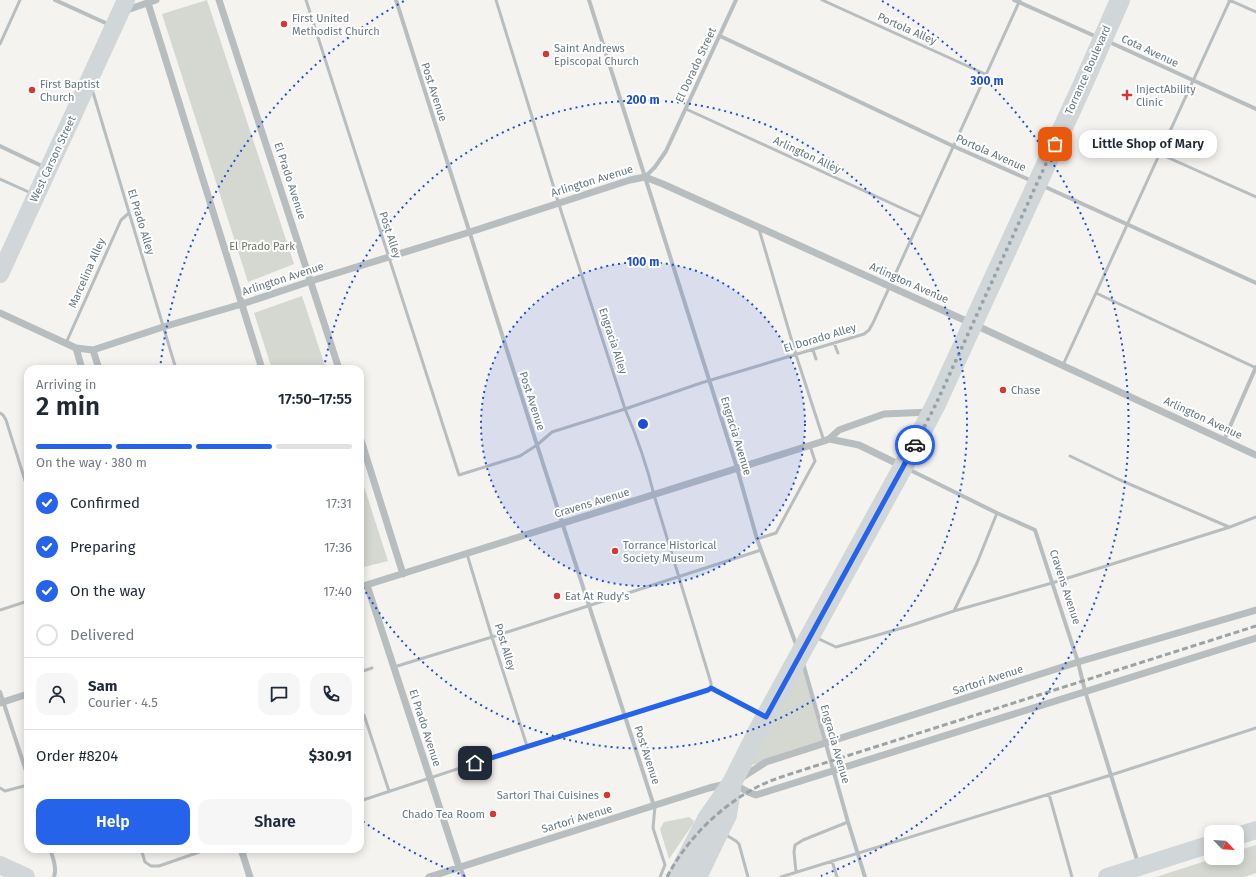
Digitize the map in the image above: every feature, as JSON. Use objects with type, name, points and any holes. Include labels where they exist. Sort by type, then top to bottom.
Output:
[{"type":"main road","name":"Torrance Boulevard","points":[[677,877],[707,819],[732,783],[810,635],[932,412],[1120,0]]},
{"type":"main road","name":"West Carson Street","points":[[0,274],[120,12]]},
{"type":"main road","name":"Torrance Boulevard","points":[[697,877],[727,815],[732,783]]},
{"type":"main road","points":[[1244,834],[1256,830]]},
{"type":"main road","points":[[1107,877],[1204,846]]},
{"type":"main road","points":[[0,865],[26,877]]},
{"type":"street","points":[[55,0],[120,12],[156,0]]},
{"type":"street","name":"El Prado Avenue","points":[[219,0],[338,365]]},
{"type":"street","name":"Post Avenue","points":[[396,0],[562,524],[655,806]]},
{"type":"street","name":"Engracia Avenue","points":[[589,0],[737,468],[761,550],[800,654],[865,877]]},
{"type":"street","name":"El Dorado Street","points":[[645,177],[656,167],[666,151],[736,0]]},
{"type":"street","name":"Cota Avenue","points":[[1014,0],[1103,39],[1256,110]]},
{"type":"street","points":[[148,3],[261,365]]},
{"type":"street","name":"Portola Avenue","points":[[720,36],[953,146],[1256,283]]},
{"type":"street","points":[[0,146],[48,169]]},
{"type":"street","name":"Arlington Avenue","points":[[0,313],[76,348],[93,350],[388,258],[630,180],[645,177],[890,286],[1256,454]]},
{"type":"street","points":[[76,348],[81,365]]},
{"type":"street","points":[[93,350],[98,365]]},
{"type":"street","points":[[1224,440],[1256,367]]},
{"type":"street","name":"Cravens Avenue","points":[[364,586],[810,446],[827,440],[839,430],[884,414],[932,412]]},
{"type":"street","name":"Cravens Avenue","points":[[827,440],[859,445],[998,514],[1035,530],[1078,662],[1085,691],[1139,867]]},
{"type":"street","points":[[364,450],[403,574]]},
{"type":"street","name":"El Prado Avenue","points":[[364,589],[394,667],[459,867],[464,877]]},
{"type":"street","name":"Sartori Avenue","points":[[429,877],[709,788],[732,783],[766,762],[1078,662],[1256,610]]},
{"type":"street","points":[[732,783],[756,795],[1256,638]]},
{"type":"street","points":[[0,692],[2,702],[24,765]]},
{"type":"street","points":[[2,702],[24,695]]},
{"type":"street","points":[[51,853],[54,861],[54,877]]},
{"type":"street","points":[[242,853],[250,877]]},
{"type":"lane","points":[[0,44],[20,0]]},
{"type":"lane","name":"Post Alley","points":[[306,0],[459,475]]},
{"type":"lane","name":"Engracia Alley","points":[[496,0],[625,409],[651,482],[711,683],[711,688]]},
{"type":"lane","name":"Portola Alley","points":[[822,0],[986,74]]},
{"type":"lane","points":[[1063,365],[1230,0],[1256,12]]},
{"type":"lane","name":"El Dorado Alley","points":[[459,475],[520,456],[537,445],[550,433],[700,383],[864,334],[869,330],[1019,1]]},
{"type":"lane","name":"El Prado Alley","points":[[89,79],[175,365]]},
{"type":"lane","name":"Arlington Alley","points":[[686,109],[921,217]]},
{"type":"lane","points":[[1160,154],[1256,197]]},
{"type":"lane","points":[[0,179],[36,195]]},
{"type":"lane","name":"Marcelina Alley","points":[[66,343],[121,220],[129,213]]},
{"type":"lane","points":[[758,227],[796,355],[827,440]]},
{"type":"lane","points":[[1096,293],[1256,367]]},
{"type":"lane","points":[[834,343],[838,353]]},
{"type":"lane","points":[[813,350],[816,359]]},
{"type":"lane","points":[[0,413],[6,420],[24,477]]},
{"type":"lane","points":[[758,539],[776,533],[815,461],[810,446]]},
{"type":"lane","points":[[1070,456],[1120,480],[1230,527]]},
{"type":"lane","points":[[954,611],[998,514]]},
{"type":"lane","points":[[810,635],[836,647],[1052,583],[1230,527],[1256,517]]},
{"type":"lane","points":[[394,667],[761,550]]},
{"type":"lane","name":"Post Alley","points":[[467,554],[527,746]]},
{"type":"lane","points":[[0,610],[24,602]]},
{"type":"lane","points":[[364,671],[372,668]]},
{"type":"lane","points":[[364,800],[711,688],[766,717]]},
{"type":"lane","points":[[364,715],[389,791]]},
{"type":"lane","points":[[781,877],[1111,775],[1256,728]]},
{"type":"lane","points":[[0,788],[5,791],[24,786]]},
{"type":"lane","points":[[1049,794],[1072,877]]},
{"type":"lane","points":[[655,806],[653,828],[664,865],[660,877]]},
{"type":"lane","points":[[796,872],[794,852],[795,844],[848,822]]},
{"type":"lane","points":[[719,832],[739,844],[748,877]]},
{"type":"lane","points":[[142,853],[145,862],[151,866],[158,866],[196,853]]},
{"type":"lane","points":[[832,861],[837,877]]},
{"type":"green space","name":"El Prado Park","points":[[207,0],[294,264],[248,282],[162,14]]},
{"type":"green space","points":[[302,296],[325,365],[271,365],[254,313]]},
{"type":"green space","points":[[364,486],[388,561],[364,567]]},
{"type":"green space","points":[[800,654],[825,744],[766,762],[740,767]]},
{"type":"green space","points":[[689,817],[694,821],[693,824],[669,859],[660,829],[664,822]]},
{"type":"green space","points":[[1256,845],[1256,873],[1244,877],[1156,877],[1204,862],[1204,865],[1244,865],[1244,849]]},
{"type":"railway","points":[[667,877],[675,863],[694,837],[717,814],[743,795],[778,778],[1256,626]]},
{"type":"way so far","points":[[915,445],[936,404],[1055,144]]},
{"type":"place","name":"First United Methodist Church","points":[[284,24]]},
{"type":"place","name":"Saint Andrews Episcopal Church","points":[[546,54]]},
{"type":"place","name":"First Baptist Church","points":[[32,90]]},
{"type":"place","name":"InjectAbility Clinic","points":[[1127,95]]},
{"type":"place","name":"Little Shop of Mary","points":[[1055,144]]},
{"type":"place","name":"Chase","points":[[1003,390]]},
{"type":"place","name":"Torrance Historical Society Museum","points":[[615,551]]},
{"type":"place","name":"Eat At Rudy's","points":[[557,596]]},
{"type":"place","name":"Sartori Thai Cuisines","points":[[607,795]]},
{"type":"place","name":"Chado Tea Room","points":[[493,814]]},
{"type":"route","points":[[475,763],[711,688],[766,717],[915,445]]}]
